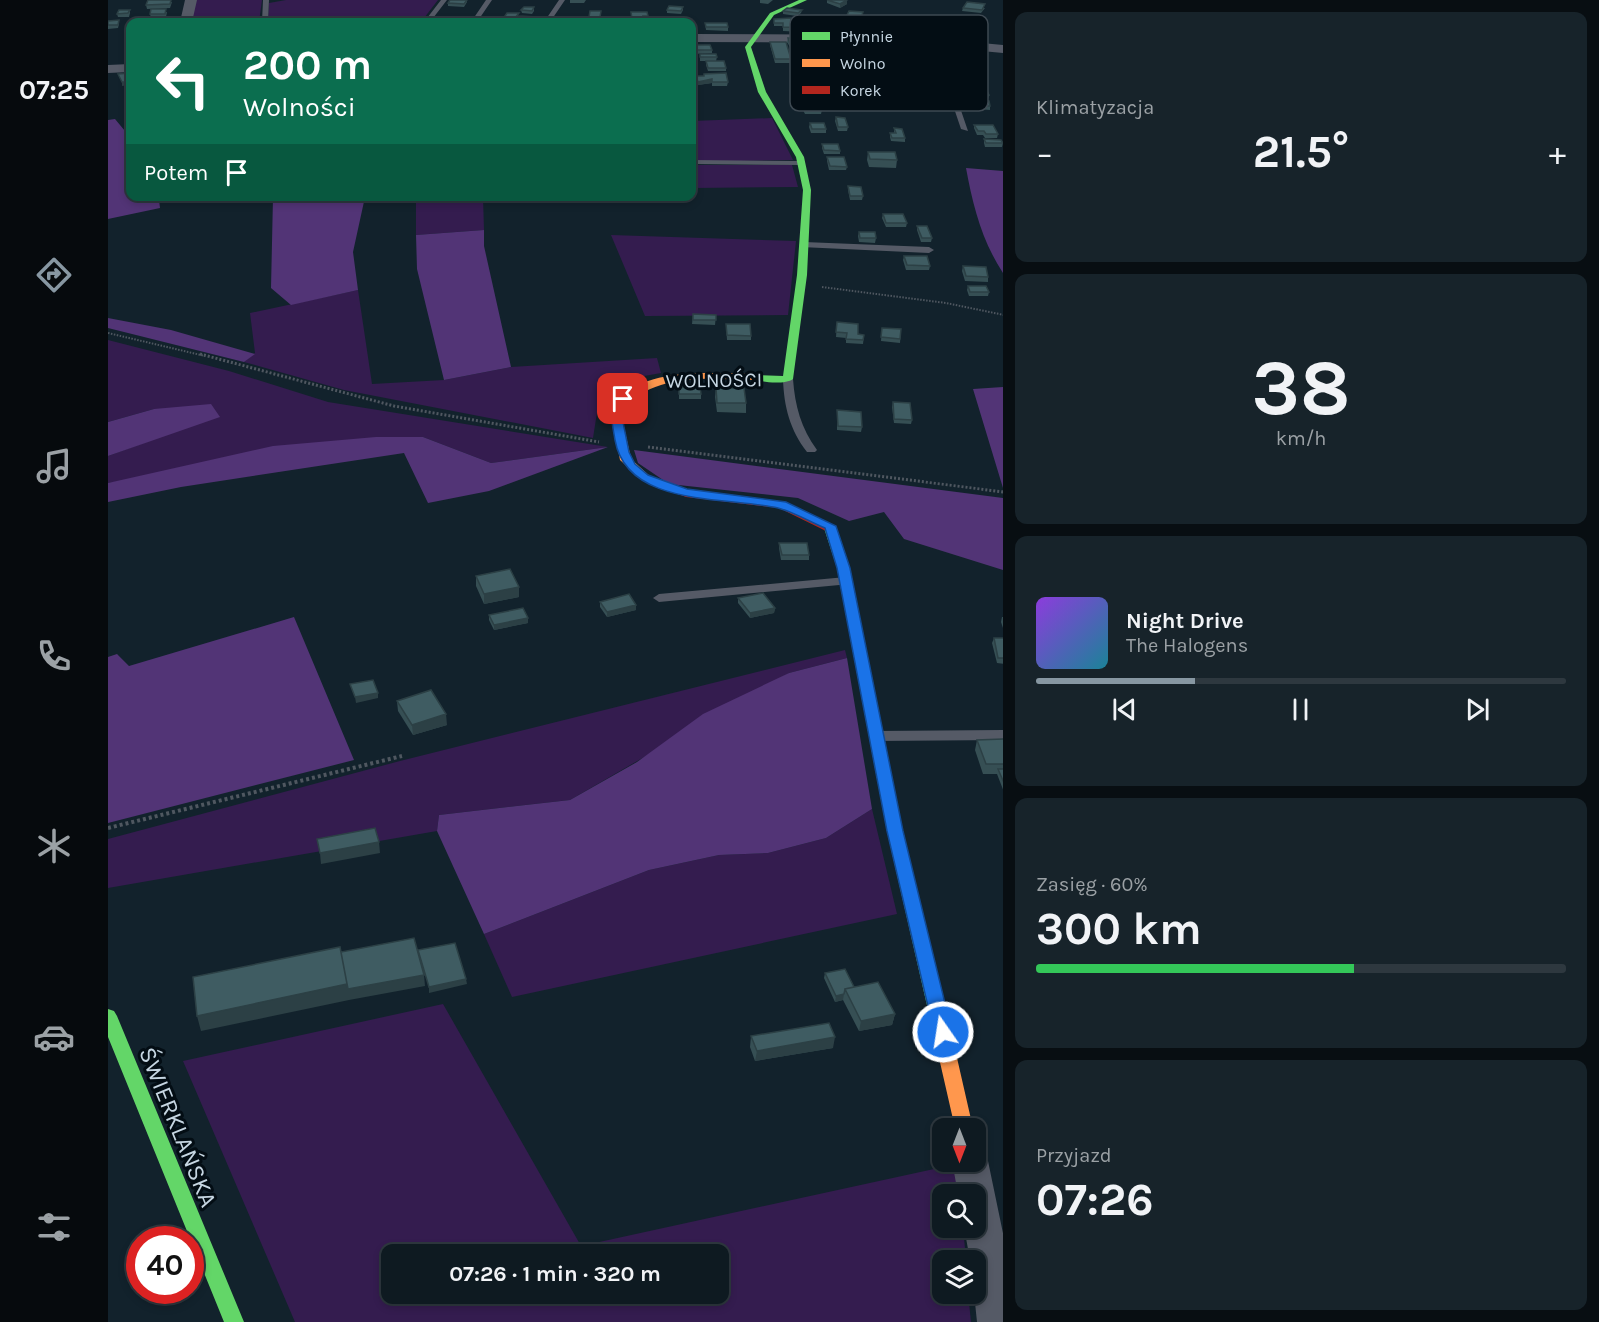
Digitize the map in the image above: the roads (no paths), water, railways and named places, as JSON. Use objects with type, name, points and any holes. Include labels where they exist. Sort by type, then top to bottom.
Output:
[{"type":"street","points":[[187,18],[191,0]]},
{"type":"street","points":[[751,42],[772,14],[804,0]]},
{"type":"street","points":[[696,38],[735,37],[737,44],[790,41]]},
{"type":"street","name":"WOLNOŚCI","points":[[751,42],[762,92],[801,163],[807,190],[801,285],[788,378],[679,378],[641,386],[628,394],[616,412],[621,444],[630,466],[657,484],[686,493],[782,505],[830,526],[846,581],[895,831],[962,1118]]},
{"type":"street","points":[[988,48],[1003,50]]},
{"type":"street","points":[[108,69],[126,68]]},
{"type":"street","name":"ŚWIERKLAŃSKA","points":[[108,1016],[234,1322]]},
{"type":"street","points":[[972,1172],[989,1259],[996,1322]]},
{"type":"lane","points":[[264,18],[266,0]]},
{"type":"lane","points":[[430,18],[444,0]]},
{"type":"lane","points":[[477,18],[489,0]]},
{"type":"lane","points":[[550,18],[562,0]]},
{"type":"lane","points":[[959,111],[965,129]]},
{"type":"lane","points":[[696,162],[801,163]]},
{"type":"lane","points":[[804,245],[929,250]]},
{"type":"lane","points":[[788,378],[793,417],[800,437],[811,450]]},
{"type":"lane","points":[[659,598],[846,581]]},
{"type":"lane","points":[[876,736],[1003,735]]}]
